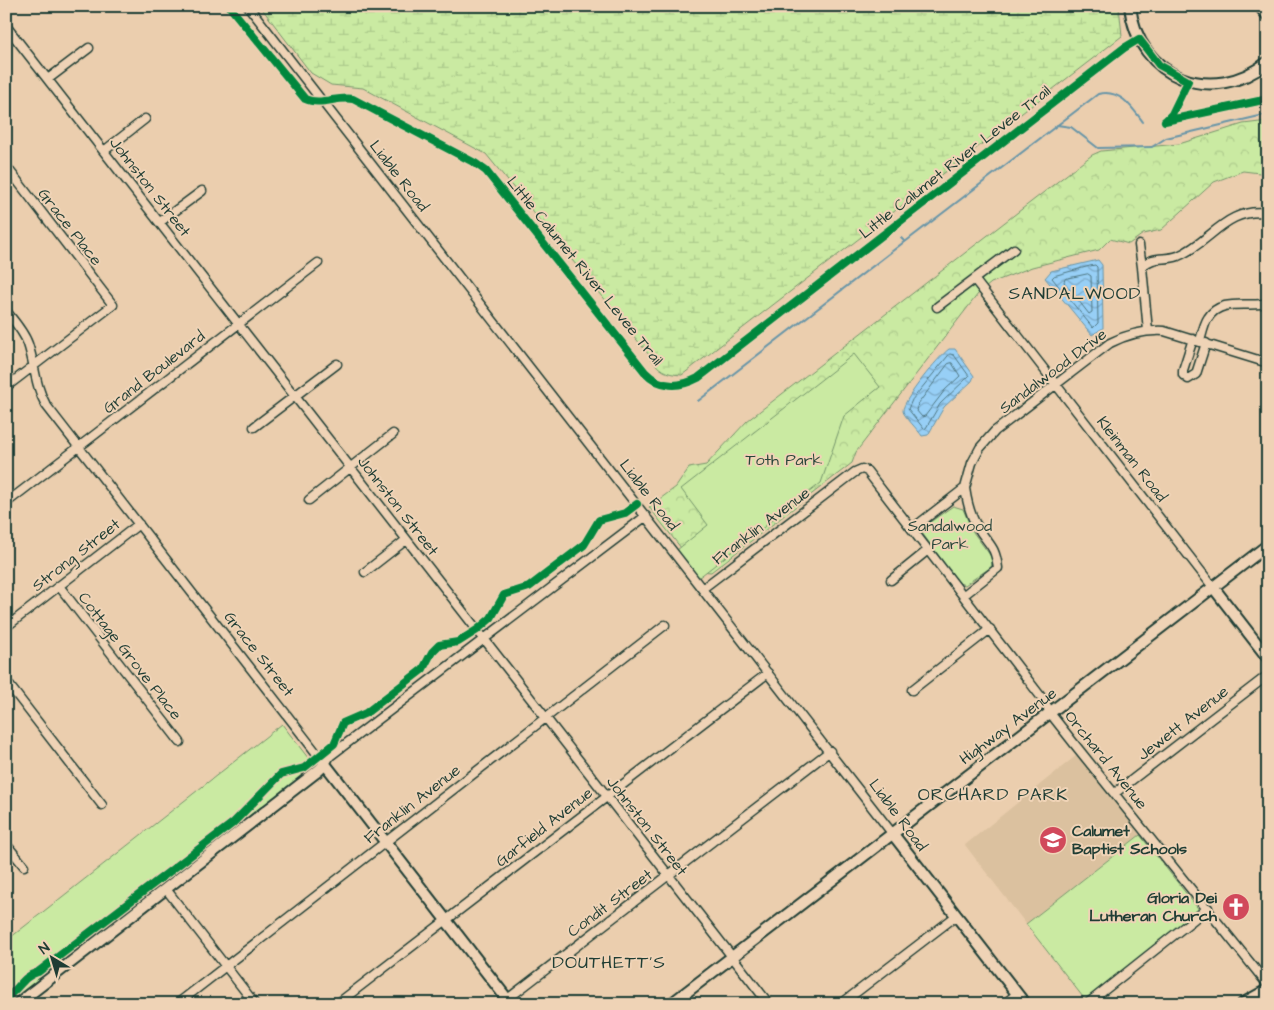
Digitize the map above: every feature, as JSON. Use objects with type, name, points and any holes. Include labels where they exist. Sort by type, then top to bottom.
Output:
[{"type":"highway","points":[[1262,6],[1268,13]]},
{"type":"main road","points":[[1243,1004],[1268,990]]},
{"type":"street","name":"Liable Road","points":[[248,6],[830,751],[892,834],[1025,1004]]},
{"type":"street","points":[[1130,6],[1133,24],[1143,47],[1160,65],[1179,77],[1206,84],[1224,83],[1250,74],[1268,62]]},
{"type":"street","name":"Johnston Street","points":[[6,26],[769,1004]]},
{"type":"street","points":[[48,79],[89,48]]},
{"type":"street","points":[[104,151],[145,119]]},
{"type":"street","name":"Grace Place","points":[[6,166],[113,305],[32,367]]},
{"type":"street","points":[[160,222],[202,191]]},
{"type":"street","points":[[1142,267],[1152,259],[1177,256],[1230,219],[1256,211],[1268,213]]},
{"type":"street","points":[[1140,245],[1148,330]]},
{"type":"street","points":[[937,307],[1014,248]]},
{"type":"street","name":"Grand Boulevard","points":[[6,503],[318,263]]},
{"type":"street","name":"Kleinman Road","points":[[974,279],[1268,658]]},
{"type":"street","points":[[1200,341],[1208,318],[1217,309],[1232,304],[1256,306],[1268,303]]},
{"type":"street","name":"Grace Street","points":[[6,311],[22,332],[28,344],[39,392],[46,405],[386,842],[507,1002]]},
{"type":"street","name":"Sandalwood Drive","points":[[964,595],[998,568],[996,552],[976,526],[968,506],[965,488],[972,463],[980,448],[995,431],[1110,343],[1134,333],[1148,330],[1164,331],[1268,363]]},
{"type":"street","points":[[254,427],[337,364]]},
{"type":"street","points":[[6,387],[32,367]]},
{"type":"street","points":[[310,500],[393,434]]},
{"type":"street","name":"Franklin Avenue","points":[[702,588],[862,469],[867,471],[912,529]]},
{"type":"street","points":[[964,595],[912,529],[965,488]]},
{"type":"street","points":[[17,1004],[319,770],[330,756],[646,516]]},
{"type":"street","name":"Strong Street","points":[[6,627],[138,524]]},
{"type":"street","points":[[365,572],[406,540]]},
{"type":"street","name":"Highway Avenue","points":[[671,1004],[1268,545]]},
{"type":"street","points":[[891,580],[928,550]]},
{"type":"street","name":"Cottage Grove Place","points":[[59,586],[180,742]]},
{"type":"street","name":"Orchard Avenue","points":[[964,595],[1045,702],[1050,712],[1268,985]]},
{"type":"street","name":"Franklin Avenue","points":[[177,1004],[665,625]]},
{"type":"street","points":[[912,690],[990,629]]},
{"type":"street","name":"Garfield Avenue","points":[[337,1004],[768,673]]},
{"type":"street","name":"Jewett Avenue","points":[[1115,793],[1268,675]]},
{"type":"street","points":[[6,681],[102,805]]},
{"type":"street","name":"Condit Street","points":[[507,1002],[830,751]]},
{"type":"street","points":[[6,844],[24,866]]},
{"type":"street","points":[[166,889],[255,1004]]},
{"type":"street","points":[[1087,1004],[1208,908]]},
{"type":"street","points":[[841,1004],[956,916]]},
{"type":"street","points":[[1004,1004],[1017,994]]},
{"type":"shaded area","name":"Calumet Baptist Schools","points":[[1077,755],[1140,835],[1026,924],[965,845]]},
{"type":"green space","points":[[260,6],[1119,6],[1122,36],[682,375],[671,374],[656,365],[486,154],[363,88],[331,85],[311,73]]},
{"type":"green space","points":[[1268,121],[1268,174],[1243,171],[1214,182],[1161,230],[1143,234],[1129,244],[1110,239],[1099,250],[1032,267],[991,283],[978,294],[856,452],[852,463],[711,572],[699,571],[649,507],[676,487],[689,468],[706,465],[747,421],[1092,155],[1101,151],[1179,144],[1243,124]]},
{"type":"green space","name":"Toth Park","points":[[854,354],[880,387],[844,416],[821,483],[698,578],[677,550],[708,525],[681,489]]},
{"type":"green space","name":"Sandalwood Park","points":[[953,506],[963,509],[973,532],[993,559],[991,567],[965,585],[959,583],[922,533],[923,527]]},
{"type":"green space","points":[[282,724],[315,767],[11,1000],[6,994],[6,941]]},
{"type":"green space","points":[[1140,835],[1200,911],[1086,1001],[1026,924]]},
{"type":"water","points":[[1098,260],[1102,265],[1103,328],[1092,335],[1045,278],[1051,271]]},
{"type":"water","points":[[949,349],[955,349],[974,376],[972,381],[944,407],[928,435],[922,436],[904,413],[904,406],[937,360]]},
{"type":"waterway","points":[[901,238],[905,242],[1098,94],[1106,93],[1119,96],[1143,122]]},
{"type":"waterway","points":[[1057,125],[1071,127],[1098,148],[1152,147],[1166,138],[1268,114]]},
{"type":"waterway","points":[[698,401],[904,242]]},
{"type":"cycle path","name":"Little Calumet River Levee Trail","points":[[229,6],[305,99],[317,102],[353,99],[475,163],[486,171],[645,372],[657,381],[670,385],[684,384],[698,378],[1124,48],[1139,39],[1159,65],[1188,81],[1172,114],[1165,121]]},
{"type":"cycle path","points":[[1165,121],[1268,99]]},
{"type":"cycle path","points":[[6,998],[28,976],[38,972],[233,823],[281,774],[304,768],[334,744],[343,723],[366,713],[423,669],[432,652],[439,645],[458,642],[477,630],[491,618],[504,595],[529,587],[584,545],[599,520],[625,513],[637,504]]},
{"type":"place","name":"Calumet Baptist Schools","points":[[1053,840]]},
{"type":"place","name":"Gloria Dei Lutheran Church","points":[[1236,907]]},
{"type":"district","name":"SANDALWOOD","points":[[1075,293]]},
{"type":"district","name":"ORCHARD PARK","points":[[993,794]]},
{"type":"district","name":"DOUTHETT'S","points":[[609,962]]}]
